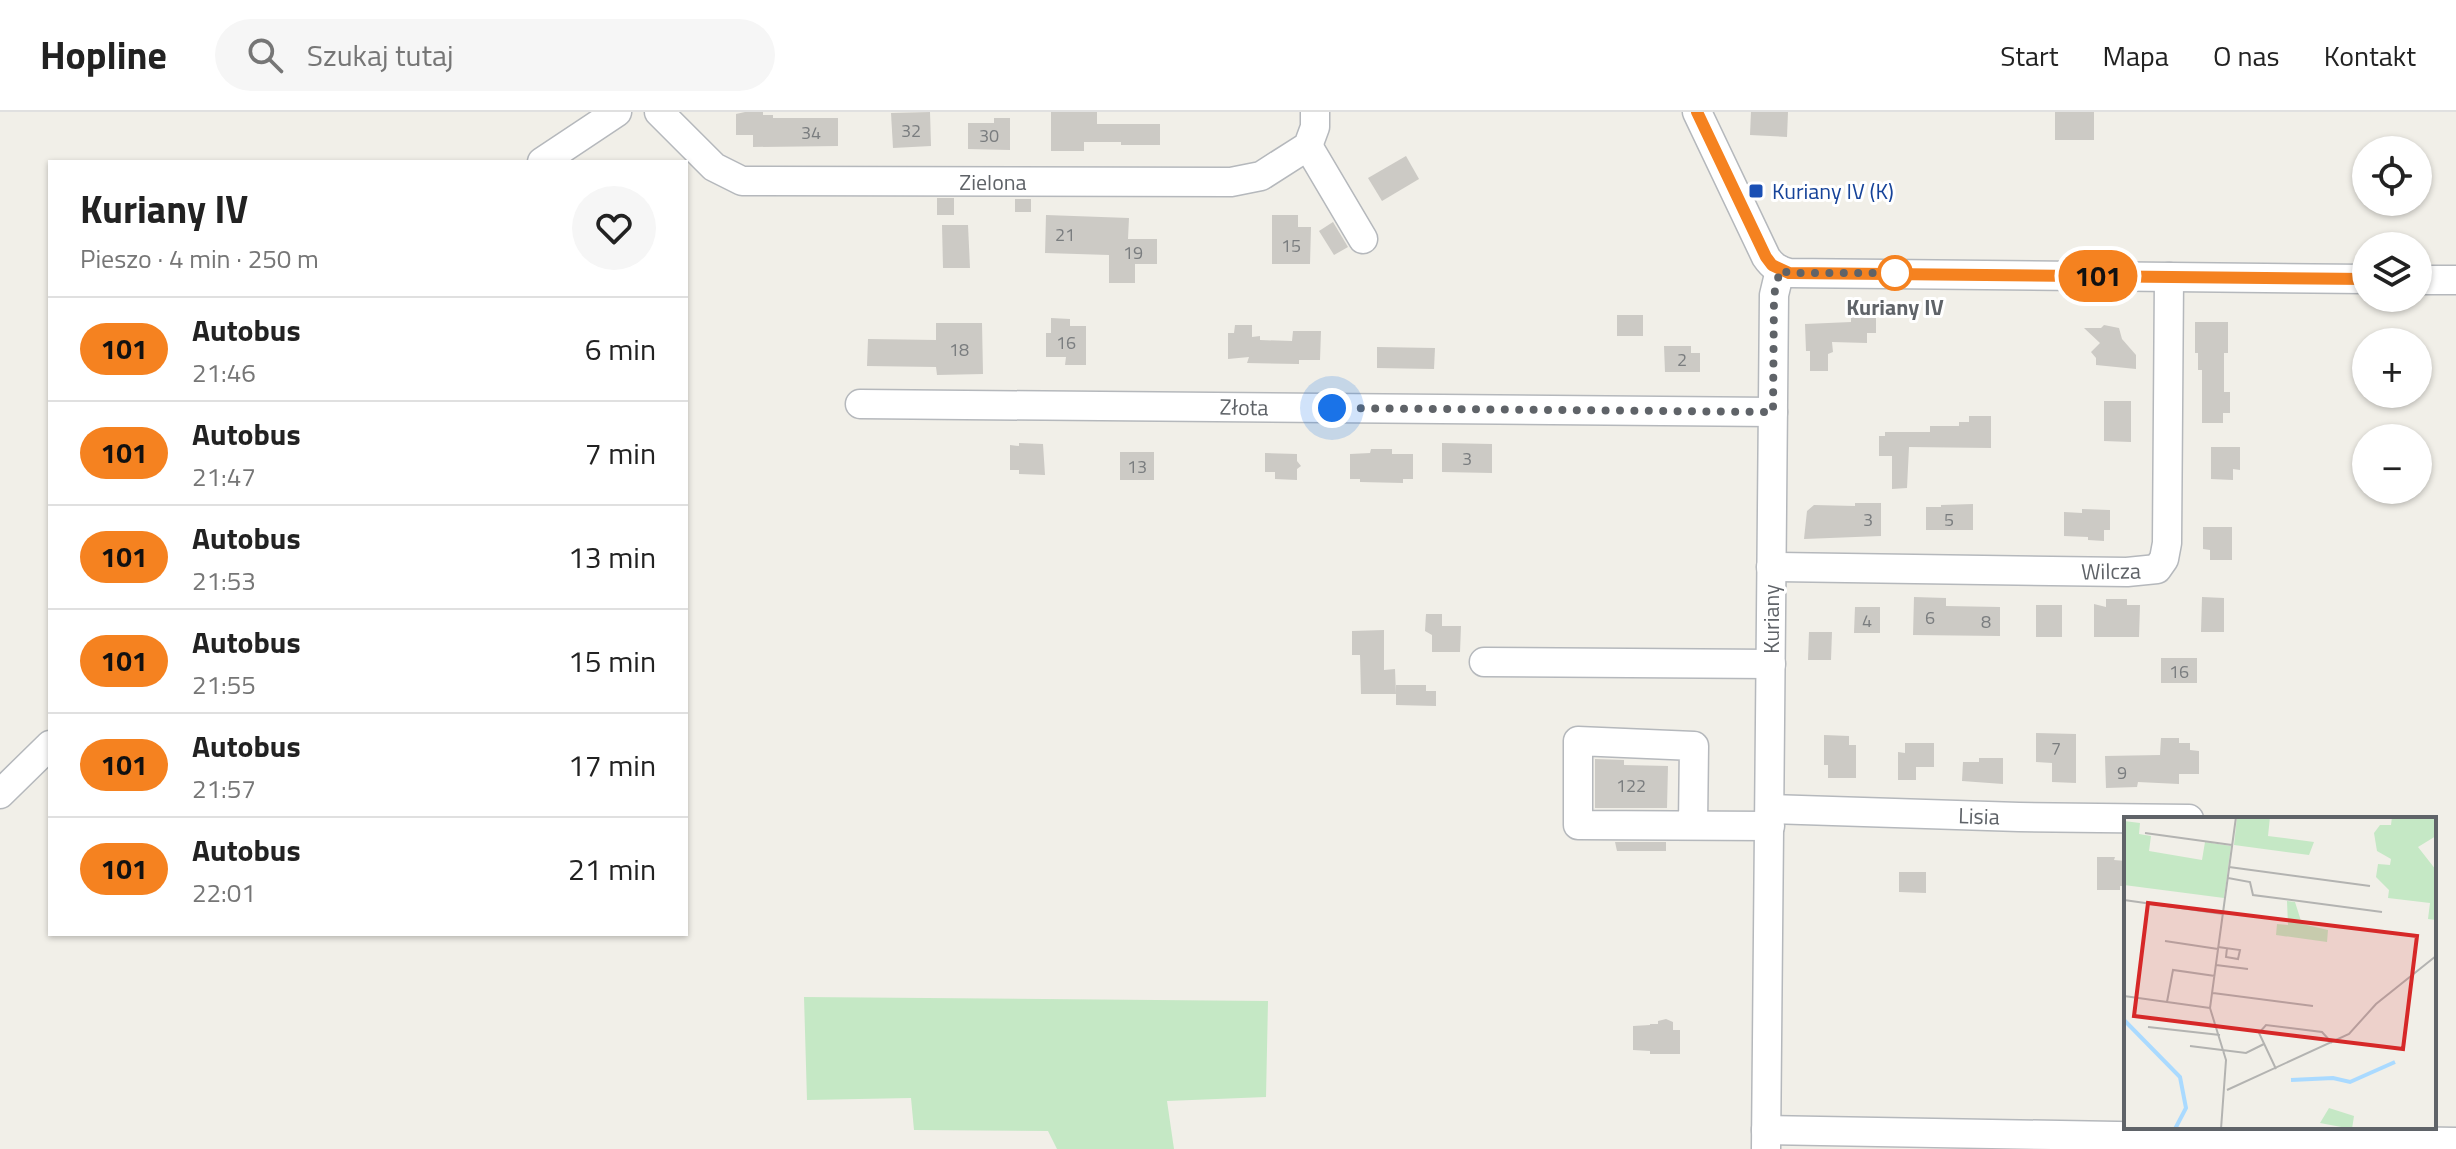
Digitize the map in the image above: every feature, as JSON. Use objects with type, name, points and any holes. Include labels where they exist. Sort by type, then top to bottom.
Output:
[{"type":"street","points":[[545,160],[617,112]]},
{"type":"street","name":"Zielona","points":[[659,112],[714,167],[742,181],[1231,182],[1261,176],[1308,146]]},
{"type":"street","points":[[1315,112],[1315,127],[1308,146],[1363,239]]},
{"type":"street","points":[[1697,112],[1766,257],[1772,265],[1789,273],[2352,279]]},
{"type":"street","name":"Kuriany","points":[[1766,1139],[1774,295],[1780,270]]},
{"type":"street","name":"Wilcza","points":[[1771,567],[2127,572],[2157,569],[2164,559],[2167,543],[2169,277]]},
{"type":"street","points":[[2432,280],[2456,280]]},
{"type":"street","name":"Złota","points":[[860,404],[1773,412]]},
{"type":"street","points":[[1484,662],[1771,664]]},
{"type":"street","name":"Lisia","points":[[1693,825],[1694,746],[1578,741],[1578,825],[1693,825],[1770,817],[2124,818]]},
{"type":"street","points":[[0,794],[48,747]]},
{"type":"street","points":[[1766,1139],[2456,1142]]},
{"type":"green space","points":[[804,997],[1268,1001],[1266,1097],[1167,1101],[1174,1149],[1057,1149],[1048,1131],[914,1130],[911,1098],[807,1100]]},
{"type":"building","points":[[763,112],[763,115],[773,115],[773,118],[838,118],[838,146],[753,147],[753,135],[736,135],[736,114]]},
{"type":"building","points":[[930,112],[931,146],[893,148],[891,113]]},
{"type":"building","points":[[1051,112],[1097,112],[1097,124],[1160,124],[1160,145],[1084,142],[1084,151],[1051,151]]},
{"type":"building","points":[[1751,112],[1788,112],[1787,137],[1750,135]]},
{"type":"building","points":[[2055,112],[2094,112],[2094,140],[2055,140]]},
{"type":"building","points":[[994,118],[1010,118],[1010,150],[968,149],[968,123],[994,123]]},
{"type":"building","points":[[1406,156],[1419,179],[1382,201],[1368,178]]},
{"type":"building","points":[[937,198],[954,198],[954,215],[937,215]]},
{"type":"building","points":[[1015,199],[1031,199],[1031,212],[1015,212]]},
{"type":"building","points":[[1046,215],[1129,218],[1128,239],[1157,239],[1157,264],[1135,264],[1135,283],[1109,283],[1109,255],[1045,253]]},
{"type":"building","points":[[1272,215],[1298,215],[1298,227],[1311,227],[1310,264],[1272,264]]},
{"type":"building","points":[[1333,222],[1348,247],[1334,255],[1319,231]]},
{"type":"building","points":[[942,225],[968,225],[970,268],[943,268]]},
{"type":"building","points":[[1851,309],[1876,310],[1876,333],[1867,333],[1867,343],[1832,342],[1828,371],[1810,371],[1805,324],[1851,322]]},
{"type":"building","points":[[1617,315],[1643,315],[1643,336],[1617,336]]},
{"type":"building","points":[[1051,318],[1070,319],[1070,326],[1086,326],[1086,365],[1065,365],[1066,357],[1046,357],[1046,333],[1051,333]]},
{"type":"building","points":[[2195,322],[2228,322],[2224,392],[2230,392],[2230,413],[2223,413],[2223,423],[2202,423],[2202,370],[2198,370],[2198,353],[2195,353]]},
{"type":"building","points":[[936,323],[982,323],[983,374],[937,375],[936,367],[867,366],[868,339],[936,340]]},
{"type":"building","points":[[1235,325],[1252,325],[1252,337],[1260,336],[1260,340],[1292,341],[1293,331],[1321,331],[1320,360],[1299,360],[1299,364],[1247,363],[1249,357],[1228,359],[1228,333],[1234,333]]},
{"type":"building","points":[[2104,325],[2119,328],[2122,339],[2136,355],[2136,369],[2096,365],[2096,358],[2091,352],[2100,343],[2084,328],[2101,328]]},
{"type":"building","points":[[1664,346],[1691,346],[1691,353],[1700,353],[1700,372],[1665,372]]},
{"type":"building","points":[[1377,347],[1435,348],[1434,369],[1377,368]]},
{"type":"building","points":[[2104,401],[2131,401],[2131,442],[2104,441]]},
{"type":"building","points":[[1969,416],[1991,416],[1991,448],[1909,447],[1907,488],[1892,489],[1892,456],[1879,456],[1879,436],[1885,436],[1885,432],[1930,432],[1930,426],[1959,426],[1959,422],[1969,422]]},
{"type":"building","points":[[1019,443],[1043,444],[1045,475],[1019,474],[1019,470],[1010,470],[1010,445],[1019,446]]},
{"type":"building","points":[[1442,443],[1492,444],[1492,473],[1442,472]]},
{"type":"building","points":[[2211,447],[2240,447],[2240,470],[2233,469],[2233,480],[2211,479]]},
{"type":"building","points":[[1371,449],[1392,449],[1392,454],[1413,454],[1413,479],[1403,479],[1403,483],[1350,479],[1350,454],[1370,453]]},
{"type":"building","points":[[1120,452],[1154,452],[1154,480],[1120,480]]},
{"type":"building","points":[[1265,453],[1297,454],[1301,466],[1297,469],[1297,480],[1275,479],[1275,472],[1265,472]]},
{"type":"building","points":[[1855,503],[1881,503],[1881,536],[1804,539],[1807,511],[1814,505],[1855,506]]},
{"type":"building","points":[[1973,504],[1973,530],[1926,530],[1926,507]]},
{"type":"building","points":[[2082,509],[2110,510],[2110,530],[2104,530],[2104,541],[2064,536],[2064,512],[2082,513]]},
{"type":"building","points":[[2203,527],[2232,527],[2232,560],[2210,560],[2210,550],[2203,549]]},
{"type":"building","points":[[1914,597],[1946,598],[1946,606],[2000,607],[2000,636],[1913,635]]},
{"type":"building","points":[[2202,597],[2224,598],[2224,632],[2201,632]]},
{"type":"building","points":[[2106,599],[2127,599],[2127,605],[2140,605],[2139,637],[2094,637],[2094,604],[2106,607]]},
{"type":"building","points":[[2036,605],[2062,605],[2062,637],[2036,637]]},
{"type":"building","points":[[1855,607],[1880,607],[1880,633],[1854,633]]},
{"type":"building","points":[[1426,614],[1442,614],[1442,626],[1461,626],[1460,652],[1432,652],[1432,635],[1425,631]]},
{"type":"building","points":[[1384,630],[1384,670],[1395,669],[1396,694],[1361,694],[1360,655],[1352,655],[1352,631]]},
{"type":"building","points":[[1809,632],[1832,632],[1831,660],[1808,660]]},
{"type":"building","points":[[2161,658],[2197,658],[2197,683],[2161,683]]},
{"type":"building","points":[[1396,685],[1426,685],[1426,691],[1436,691],[1436,706],[1396,705]]},
{"type":"building","points":[[2036,733],[2076,734],[2076,783],[2052,782],[2052,763],[2036,762]]},
{"type":"building","points":[[1824,735],[1849,736],[1849,745],[1856,745],[1856,778],[1828,778],[1828,765],[1824,765]]},
{"type":"building","points":[[2161,738],[2179,738],[2179,743],[2190,743],[2190,750],[2199,751],[2199,774],[2179,774],[2179,784],[2138,782],[2137,787],[2106,788],[2105,756],[2160,755]]},
{"type":"building","points":[[1905,743],[1934,743],[1934,767],[1916,767],[1916,780],[1898,780],[1898,752],[1905,753]]},
{"type":"building","points":[[1979,758],[2003,758],[2003,784],[1962,781],[1963,762],[1979,762]]},
{"type":"building","points":[[1595,759],[1624,760],[1624,765],[1668,766],[1667,808],[1595,808]]},
{"type":"building","points":[[1615,842],[1666,842],[1666,851],[1617,851]]},
{"type":"building","points":[[2097,857],[2115,857],[2114,860],[2124,861],[2124,886],[2120,886],[2120,890],[2097,890]]},
{"type":"building","points":[[1899,872],[1926,872],[1926,893],[1899,892]]},
{"type":"building","points":[[1666,1019],[1673,1022],[1673,1030],[1680,1030],[1680,1054],[1650,1054],[1650,1051],[1633,1050],[1633,1026],[1658,1024],[1658,1021]]},
{"type":"bus line","name":"101","points":[[1697,112],[1766,257],[1772,265],[1789,273],[2352,279]]},
{"type":"place","name":"Kuriany IV (K)","points":[[1756,191]]},
{"type":"place","name":"Kuriany IV","points":[[1895,273]]},
{"type":"route","points":[[1332,408],[1773,412],[1774,295],[1780,270],[1789,273],[1895,273]]}]
